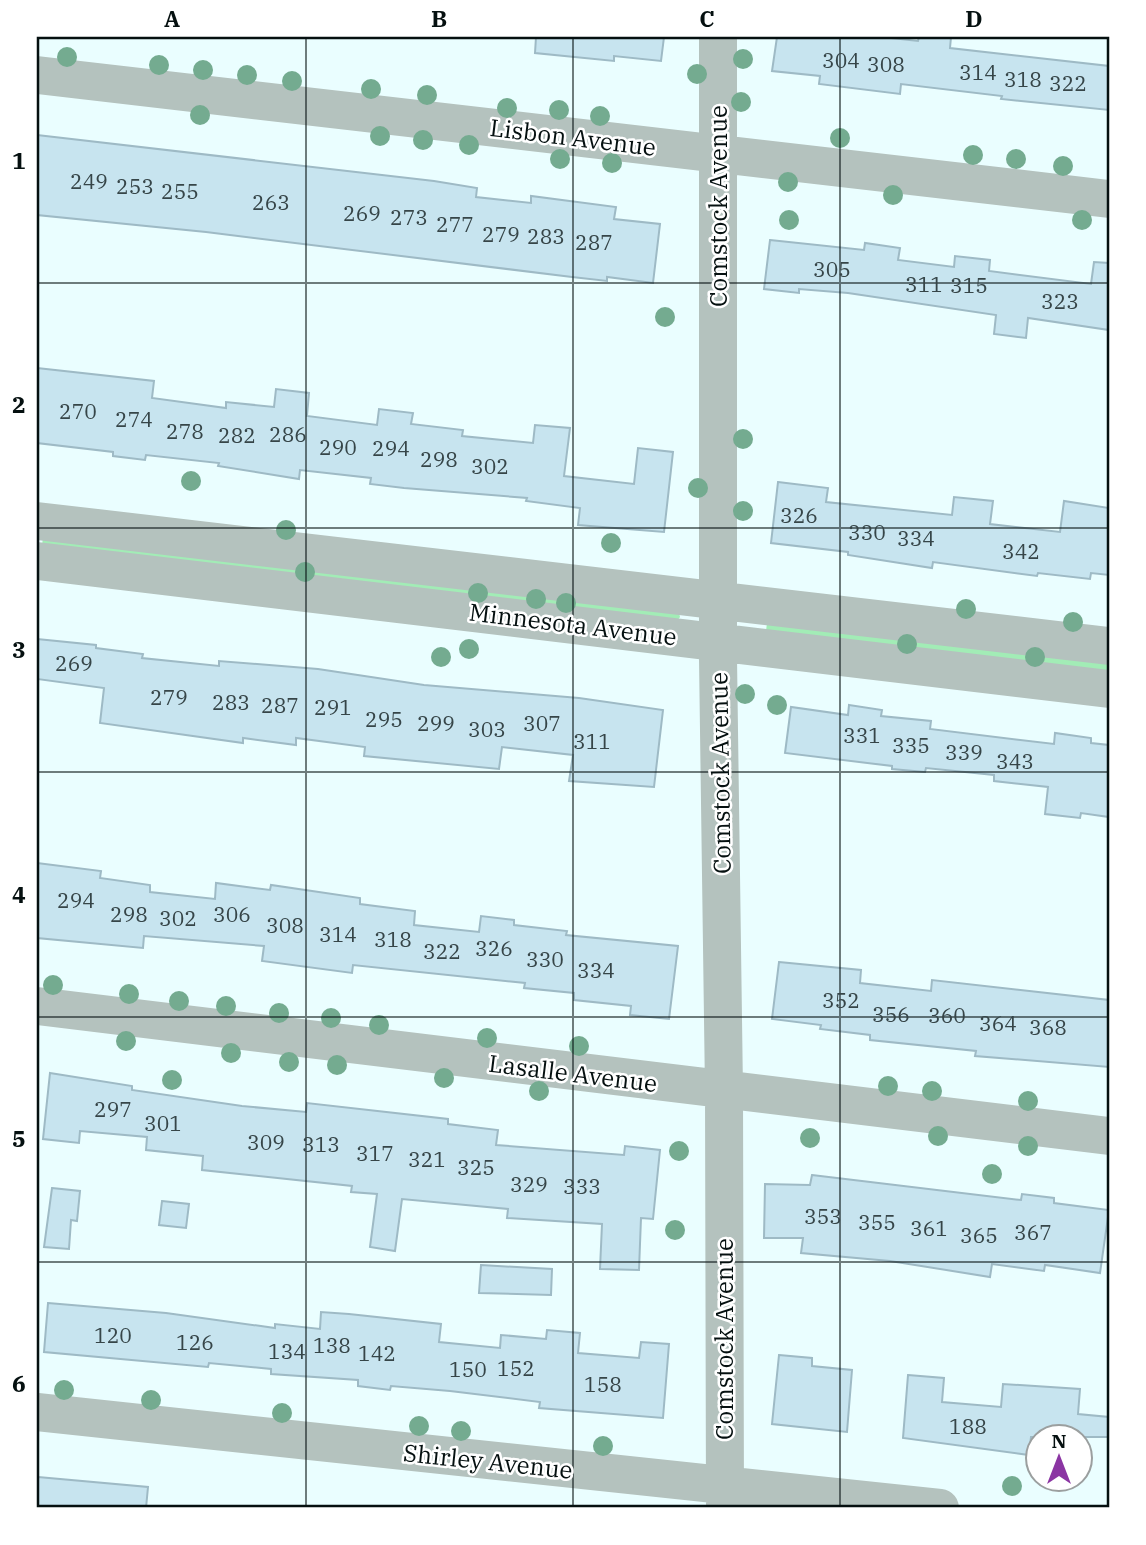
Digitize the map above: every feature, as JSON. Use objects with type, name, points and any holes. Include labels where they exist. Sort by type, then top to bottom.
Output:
[{"type":"street","name":"Comstock Avenue","points":[[719,37],[724,1497]]},
{"type":"street","name":"Lisbon Avenue","points":[[37,75],[1109,200]]},
{"type":"street","name":"Minnesota Avenue","points":[[37,521],[1109,646]]},
{"type":"street","name":"Minnesota Avenue","points":[[37,561],[1109,689]]},
{"type":"street","name":"Lasalle Avenue","points":[[37,1006],[1109,1136]]},
{"type":"street","name":"Shirley Avenue","points":[[37,1412],[724,1497],[940,1508]]},
{"type":"green space","points":[[43,537],[679,613],[680,617],[677,621],[42,546]]},
{"type":"green space","points":[[767,623],[1109,661],[1109,674],[766,631]]},
{"type":"building","points":[[536,37],[664,37],[661,61],[614,56],[614,61],[535,53]]},
{"type":"building","points":[[777,37],[882,37],[918,41],[919,37],[951,37],[950,48],[1109,66],[1109,110],[1001,99],[1002,96],[901,84],[900,94],[819,84],[820,76],[772,71]]},
{"type":"building","points":[[37,135],[434,181],[477,188],[476,197],[531,203],[531,196],[616,207],[614,219],[660,224],[653,283],[607,277],[607,281],[206,232],[37,215]]},
{"type":"building","points":[[770,240],[864,250],[865,243],[900,248],[898,260],[954,267],[955,256],[990,260],[989,271],[1091,284],[1094,262],[1109,263],[1109,330],[1028,318],[1026,338],[994,334],[996,315],[848,293],[799,289],[799,293],[764,289]]},
{"type":"building","points":[[37,368],[154,381],[152,398],[226,408],[226,402],[274,407],[276,389],[309,393],[307,416],[377,425],[379,409],[413,413],[411,424],[463,430],[462,436],[533,443],[535,425],[570,428],[564,476],[634,484],[638,448],[673,452],[664,532],[578,525],[580,508],[526,501],[527,498],[370,484],[371,478],[300,470],[299,479],[218,466],[219,463],[146,455],[145,460],[113,456],[113,452],[37,443]]},
{"type":"building","points":[[778,482],[828,488],[826,502],[952,515],[954,497],[993,501],[990,524],[1060,532],[1064,501],[1109,508],[1109,575],[1091,573],[1090,579],[1038,573],[1037,576],[933,562],[932,568],[848,555],[848,552],[771,543]]},
{"type":"building","points":[[37,639],[96,645],[96,648],[143,654],[142,658],[219,666],[219,661],[318,669],[424,685],[579,698],[663,710],[654,787],[569,781],[573,755],[502,747],[499,769],[364,756],[365,747],[296,738],[296,745],[243,738],[243,743],[100,723],[104,688],[37,679]]},
{"type":"building","points":[[849,705],[882,710],[881,716],[931,721],[930,729],[1054,744],[1055,733],[1091,738],[1091,743],[1109,745],[1109,817],[1081,813],[1080,818],[1045,814],[1048,787],[994,781],[994,775],[926,768],[925,772],[892,769],[892,766],[785,753],[791,707],[848,715]]},
{"type":"building","points":[[37,863],[101,871],[100,878],[150,885],[150,892],[215,899],[216,883],[270,890],[271,885],[360,898],[360,904],[415,911],[414,925],[479,932],[481,916],[514,920],[514,925],[567,931],[566,935],[678,946],[669,1019],[630,1015],[631,1006],[574,1000],[574,993],[524,988],[525,983],[353,965],[352,973],[262,961],[264,946],[144,936],[143,948],[37,938]]},
{"type":"building","points":[[779,962],[861,970],[860,983],[931,991],[932,980],[1109,1000],[1109,1067],[975,1056],[976,1051],[870,1040],[870,1035],[820,1029],[821,1025],[772,1019]]},
{"type":"building","points":[[50,1073],[132,1086],[132,1090],[242,1106],[306,1112],[307,1103],[448,1119],[448,1124],[498,1130],[496,1145],[624,1155],[625,1146],[660,1150],[653,1219],[641,1218],[639,1270],[600,1269],[602,1224],[507,1218],[508,1209],[402,1199],[395,1251],[370,1247],[377,1194],[351,1192],[352,1186],[202,1170],[203,1156],[146,1150],[147,1137],[80,1131],[79,1143],[43,1139]]},
{"type":"building","points":[[812,1175],[1021,1200],[1022,1194],[1054,1198],[1054,1203],[1109,1210],[1100,1273],[1045,1265],[1044,1271],[992,1264],[990,1277],[890,1261],[801,1253],[803,1238],[764,1238],[765,1184],[810,1185]]},
{"type":"building","points":[[52,1188],[80,1191],[77,1221],[71,1220],[69,1249],[44,1247]]},
{"type":"building","points":[[162,1201],[189,1204],[186,1228],[159,1225]]},
{"type":"building","points":[[481,1265],[552,1269],[551,1295],[479,1293]]},
{"type":"building","points":[[48,1303],[166,1313],[275,1328],[275,1324],[320,1329],[321,1312],[349,1314],[441,1324],[439,1342],[500,1348],[501,1335],[546,1339],[547,1330],[580,1333],[578,1353],[639,1358],[641,1342],[669,1344],[663,1418],[539,1408],[540,1402],[450,1391],[391,1386],[390,1390],[358,1386],[358,1380],[271,1374],[271,1369],[209,1363],[208,1367],[44,1352]]},
{"type":"building","points":[[779,1355],[812,1358],[812,1366],[852,1370],[847,1432],[772,1424]]},
{"type":"building","points":[[908,1375],[944,1378],[942,1402],[1001,1407],[1003,1384],[1080,1389],[1078,1414],[1109,1417],[1109,1437],[1094,1437],[1094,1422],[1024,1422],[1024,1454],[903,1438]]},
{"type":"building","points":[[38,1477],[148,1487],[146,1508],[37,1508]]}]
